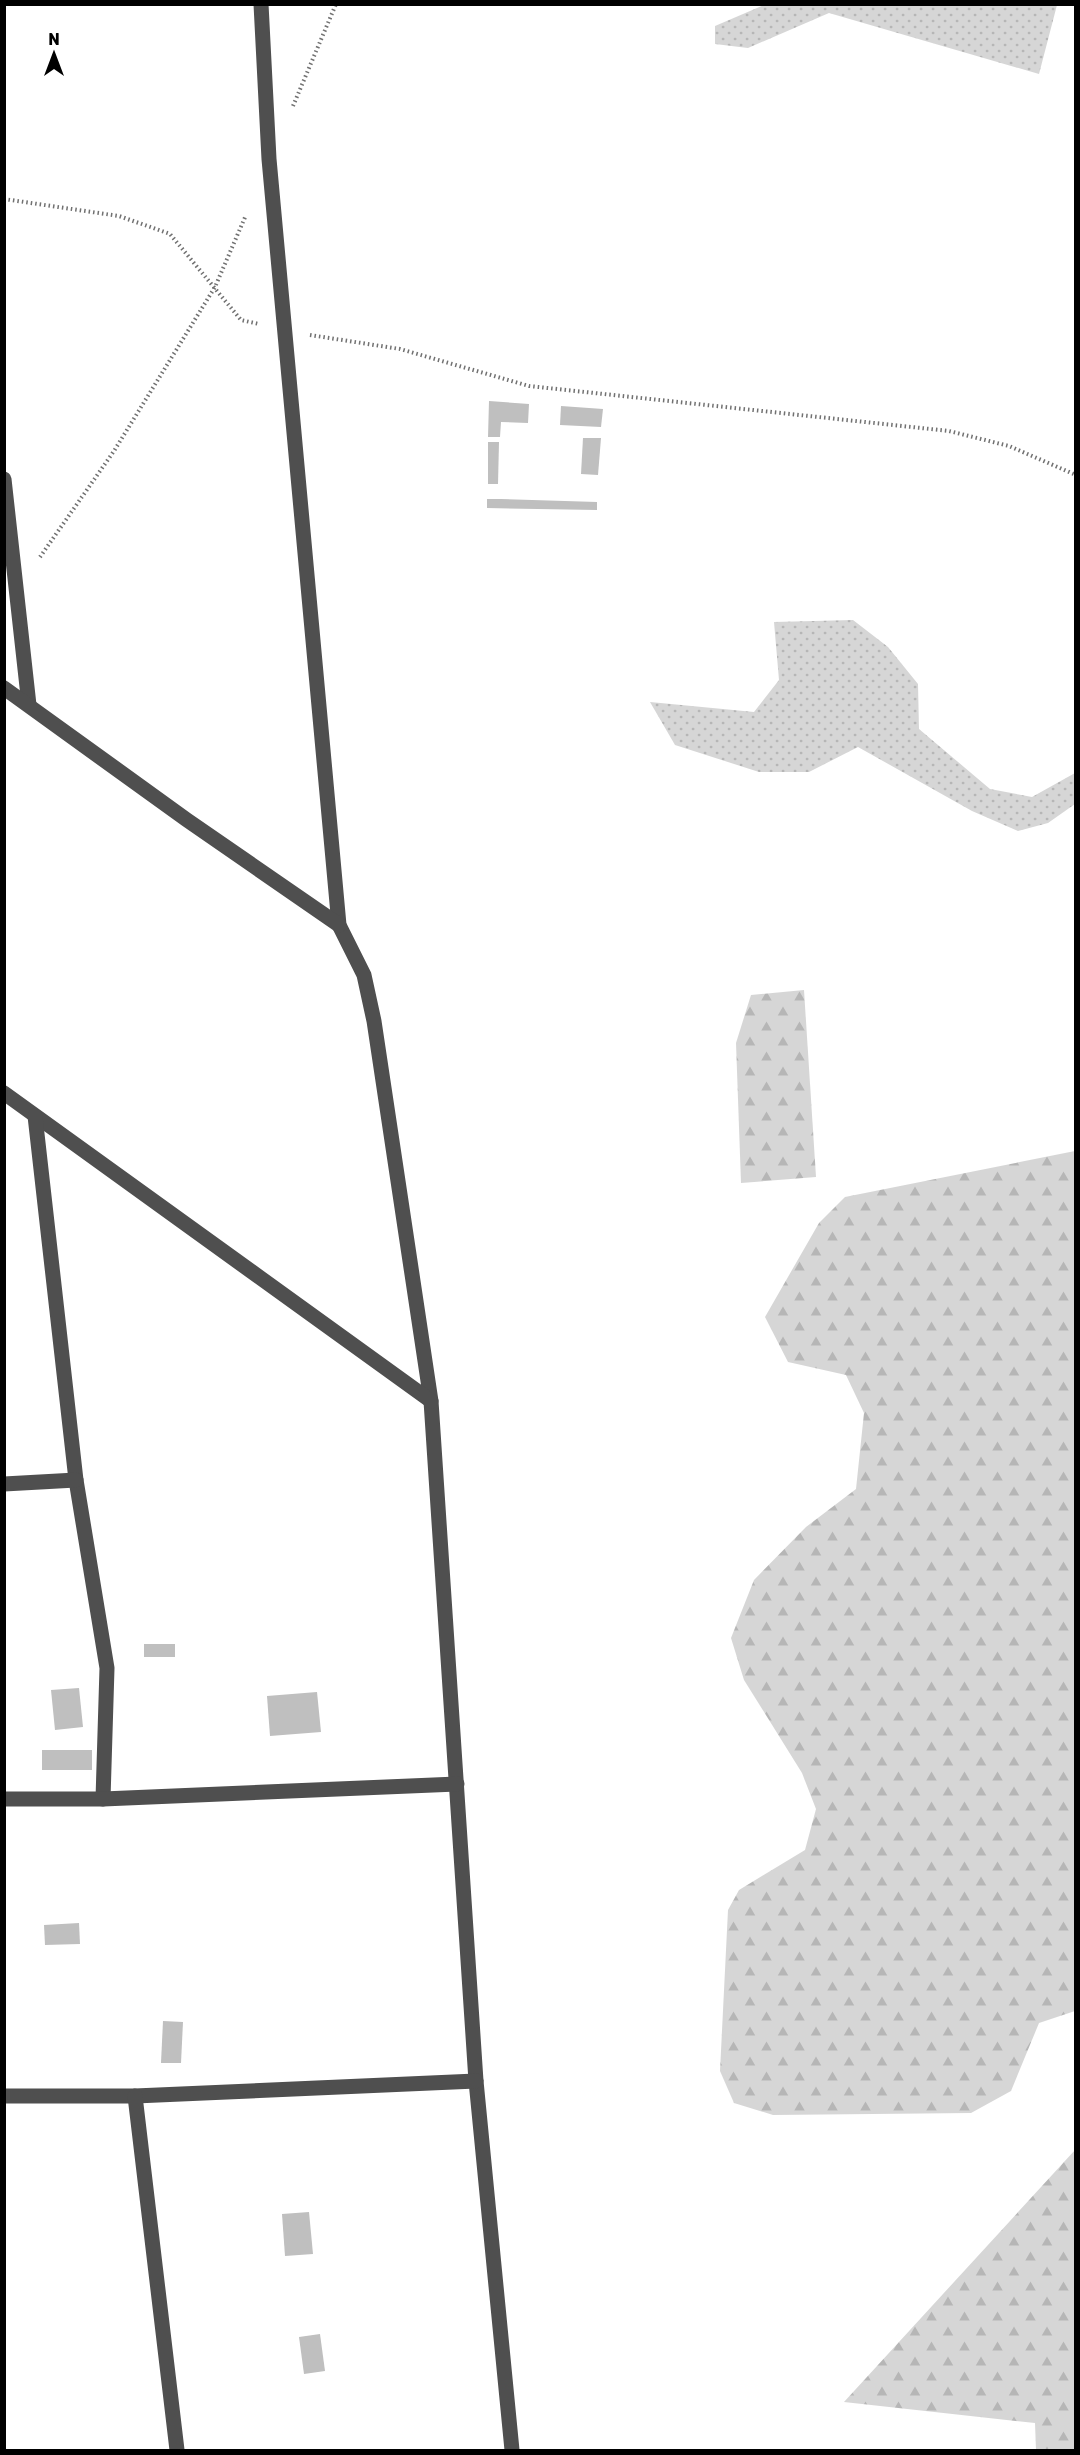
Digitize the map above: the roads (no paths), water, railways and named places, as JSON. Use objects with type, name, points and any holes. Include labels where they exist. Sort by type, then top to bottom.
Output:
[{"type":"street","points":[[261,4],[269,159],[339,925],[364,975],[374,1021],[431,1401],[476,2081],[512,2451]]},
{"type":"street","points":[[4,479],[29,705]]},
{"type":"street","points":[[4,688],[187,820],[339,925]]},
{"type":"street","points":[[4,1093],[431,1401]]},
{"type":"street","points":[[35,1116],[76,1480],[107,1668],[103,1799]]},
{"type":"street","points":[[4,1484],[76,1480]]},
{"type":"street","points":[[4,1799],[103,1799],[457,1784]]},
{"type":"street","points":[[4,2096],[135,2096],[476,2081]]},
{"type":"street","points":[[135,2096],[177,2451]]}]
